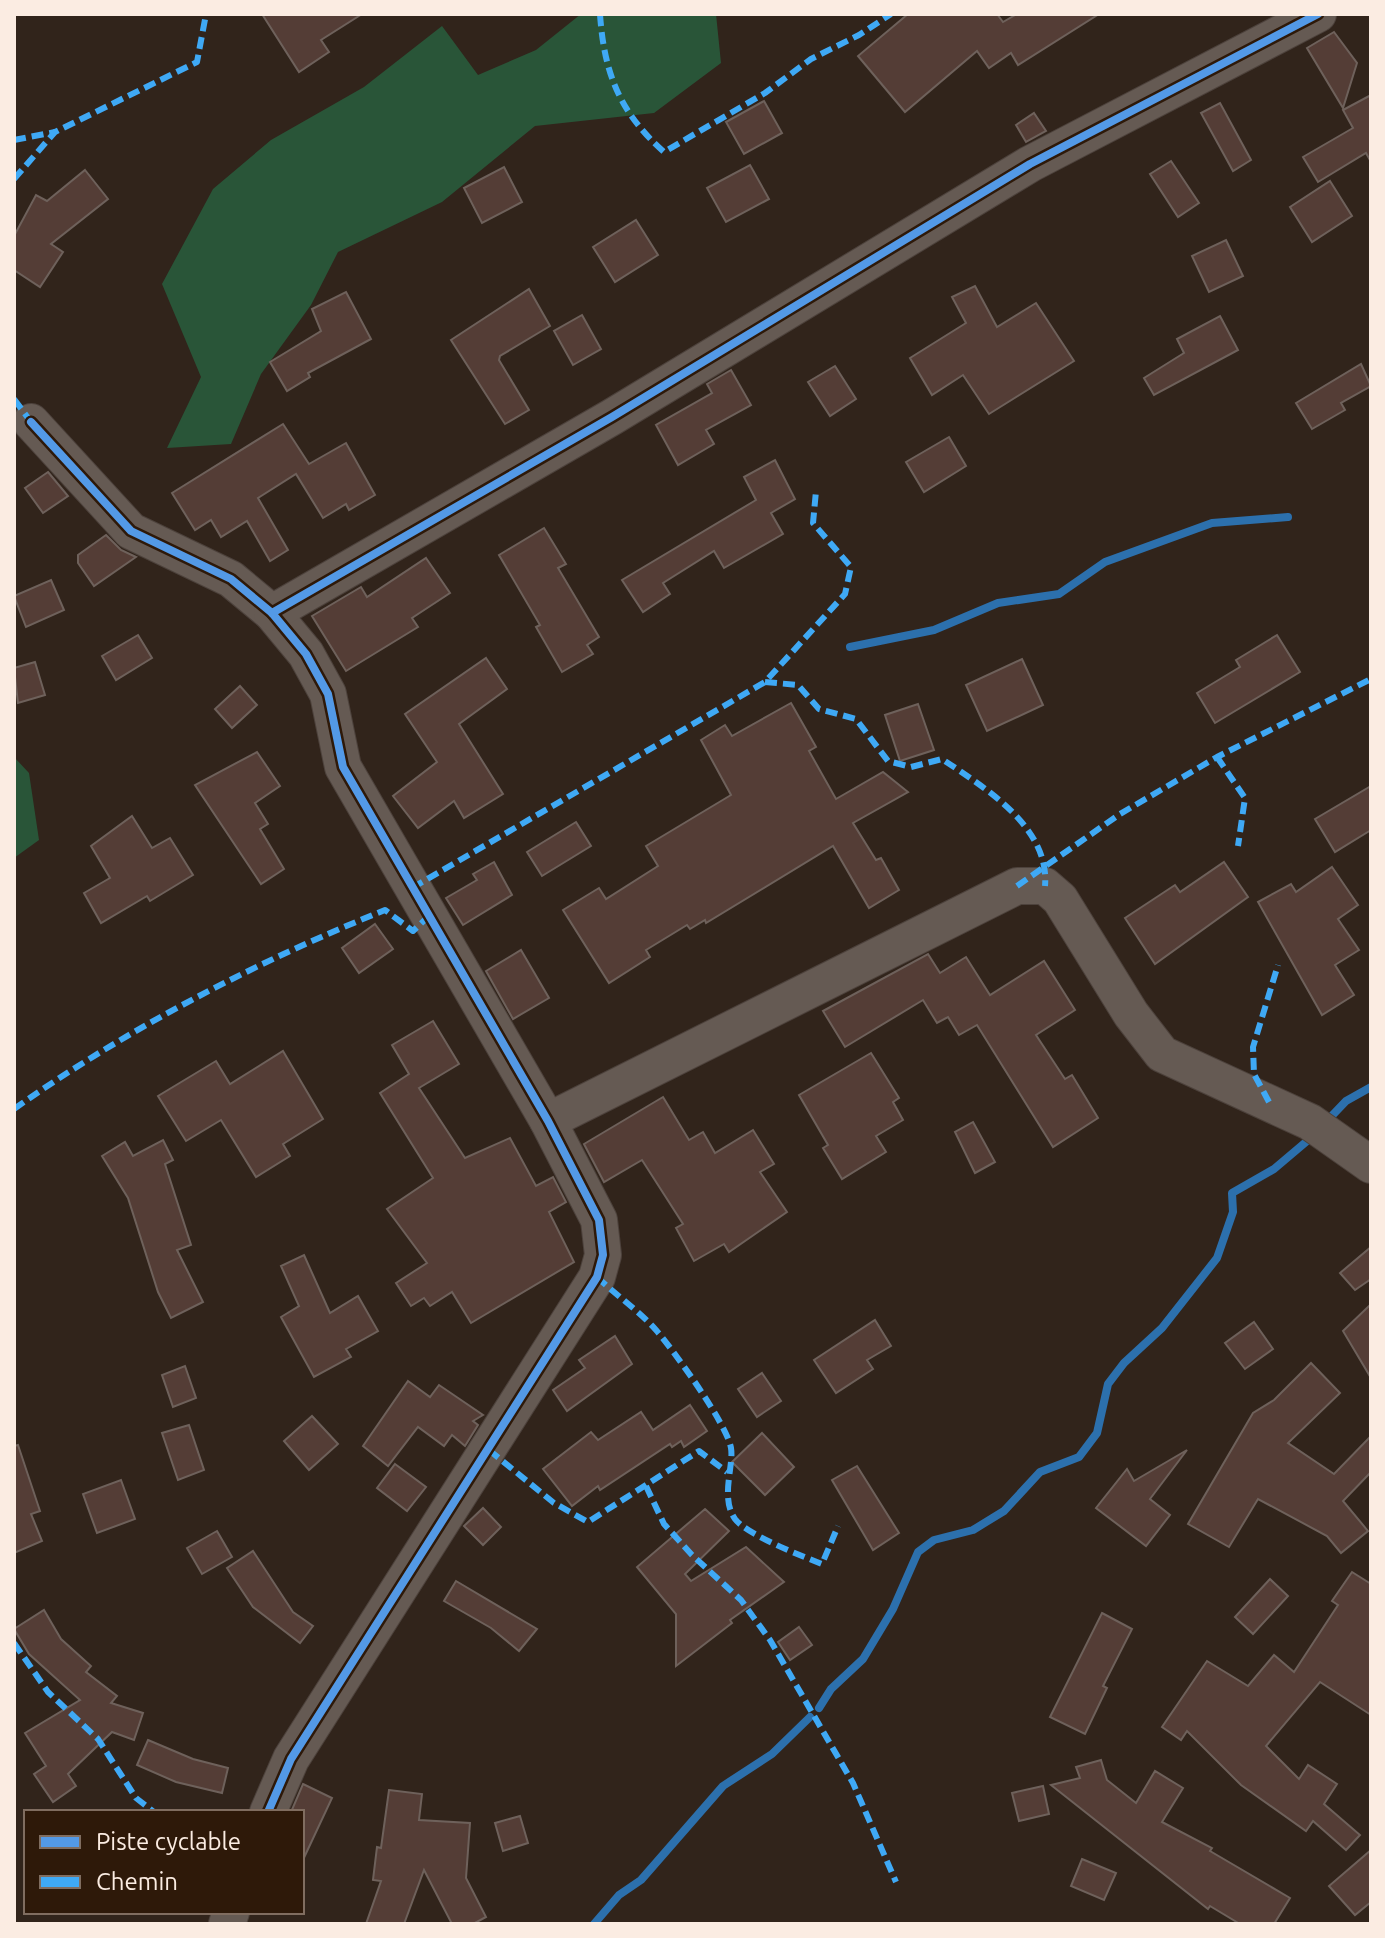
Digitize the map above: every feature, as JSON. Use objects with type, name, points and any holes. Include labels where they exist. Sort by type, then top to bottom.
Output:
[{"type":"street","points":[[272,613],[612,417],[1030,164],[1318,14]]},
{"type":"street","points":[[31,422],[131,531],[231,579],[272,613],[306,654],[328,694],[343,767],[548,1121],[599,1220],[603,1255],[597,1277],[291,1759],[269,1810]]},
{"type":"street","points":[[548,1121],[1017,886],[1045,886],[1060,899],[1131,1014],[1162,1054],[1321,1130],[1371,1165]]},
{"type":"green space","points":[[581,14],[716,14],[721,63],[654,113],[535,126],[442,202],[338,252],[311,305],[261,374],[231,444],[167,448],[201,377],[162,284],[213,189],[271,140],[364,87],[442,26],[478,75],[536,50]]},
{"type":"green space","points":[[14,757],[29,773],[39,840],[14,858]]},
{"type":"building","points":[[262,14],[362,14],[321,40],[329,52],[299,72]]},
{"type":"building","points":[[908,14],[997,14],[1003,22],[1017,14],[1099,14],[1018,65],[1011,53],[989,68],[977,51],[905,112],[858,56]]},
{"type":"building","points":[[1334,32],[1357,63],[1343,108],[1307,48]]},
{"type":"building","points":[[1371,95],[1371,162],[1366,153],[1318,182],[1303,157],[1353,128],[1343,110]]},
{"type":"building","points":[[764,101],[782,133],[744,154],[726,122]]},
{"type":"building","points":[[1220,103],[1251,160],[1233,171],[1201,113]]},
{"type":"building","points":[[1034,113],[1046,131],[1026,142],[1016,125]]},
{"type":"building","points":[[1171,161],[1199,203],[1178,217],[1150,174]]},
{"type":"building","points":[[750,165],[769,199],[726,222],[707,188]]},
{"type":"building","points":[[504,167],[522,202],[482,223],[464,188]]},
{"type":"building","points":[[85,170],[108,199],[51,244],[63,252],[40,287],[14,270],[14,236],[36,195],[47,201]]},
{"type":"building","points":[[1330,181],[1352,216],[1312,242],[1290,207]]},
{"type":"building","points":[[636,220],[658,255],[615,282],[593,247]]},
{"type":"building","points":[[1226,240],[1243,276],[1209,292],[1192,256]]},
{"type":"building","points":[[975,286],[997,327],[1036,303],[1074,361],[989,414],[963,375],[932,395],[910,358],[966,323],[952,297]]},
{"type":"building","points":[[529,289],[550,326],[500,356],[499,360],[529,410],[505,424],[451,340]]},
{"type":"building","points":[[346,292],[371,339],[308,373],[310,377],[287,391],[270,362],[321,331],[312,309]]},
{"type":"building","points":[[582,315],[601,349],[573,365],[554,331]]},
{"type":"building","points":[[1220,316],[1238,350],[1154,395],[1144,378],[1184,353],[1177,339]]},
{"type":"building","points":[[1361,364],[1371,386],[1341,403],[1345,410],[1312,429],[1296,403]]},
{"type":"building","points":[[835,366],[856,399],[830,416],[808,382]]},
{"type":"building","points":[[731,370],[751,405],[706,430],[714,444],[678,465],[656,425],[712,393],[707,384]]},
{"type":"building","points":[[283,424],[309,464],[346,443],[375,495],[349,510],[346,504],[323,518],[296,474],[258,498],[288,550],[270,561],[247,521],[221,537],[211,520],[195,530],[172,493]]},
{"type":"building","points":[[949,437],[966,466],[924,492],[906,462]]},
{"type":"building","points":[[775,460],[795,499],[771,513],[783,534],[724,568],[714,551],[663,583],[670,594],[643,612],[622,580],[756,500],[744,477]]},
{"type":"building","points":[[48,472],[68,496],[43,513],[25,488]]},
{"type":"building","points":[[544,528],[566,564],[558,568],[599,637],[587,645],[593,654],[562,672],[536,627],[540,625],[499,555]]},
{"type":"building","points":[[106,535],[121,550],[136,557],[94,586],[78,563],[78,555]]},
{"type":"building","points":[[426,558],[450,593],[412,618],[418,627],[346,671],[312,616],[361,587],[367,597]]},
{"type":"building","points":[[51,580],[64,610],[26,627],[14,596]]},
{"type":"building","points":[[138,635],[152,658],[116,680],[102,656]]},
{"type":"building","points":[[1277,635],[1300,672],[1215,723],[1197,693],[1240,667],[1236,660]]},
{"type":"building","points":[[486,658],[507,689],[459,724],[503,794],[464,818],[454,801],[418,828],[393,796],[437,762],[405,714]]},
{"type":"building","points":[[1022,659],[1043,705],[987,731],[966,685]]},
{"type":"building","points":[[35,662],[45,695],[18,703],[14,668]]},
{"type":"building","points":[[240,686],[257,705],[232,728],[215,709]]},
{"type":"building","points":[[791,703],[816,747],[809,751],[836,799],[883,772],[908,792],[853,823],[876,860],[881,858],[899,890],[869,908],[833,846],[706,923],[705,920],[690,929],[687,925],[646,950],[650,957],[609,983],[563,910],[599,888],[606,899],[658,866],[646,846],[731,795],[701,740],[725,725],[732,736]]},
{"type":"building","points":[[918,704],[934,750],[900,761],[885,715]]},
{"type":"building","points":[[257,752],[280,786],[255,803],[268,824],[260,829],[284,869],[261,884],[195,785]]},
{"type":"building","points":[[1371,786],[1371,830],[1335,852],[1315,819]]},
{"type":"building","points":[[132,816],[152,848],[170,838],[193,875],[150,901],[147,896],[101,923],[84,893],[110,878],[91,846]]},
{"type":"building","points":[[576,822],[591,846],[542,876],[527,852]]},
{"type":"building","points":[[494,862],[512,895],[463,925],[446,898],[477,880],[473,874]]},
{"type":"building","points":[[1224,862],[1248,897],[1155,964],[1125,918],[1175,885],[1180,892]]},
{"type":"building","points":[[1332,867],[1358,905],[1338,919],[1359,950],[1335,965],[1354,995],[1322,1015],[1258,902],[1291,884],[1296,892]]},
{"type":"building","points":[[375,924],[393,949],[359,973],[342,948]]},
{"type":"building","points":[[521,950],[549,998],[513,1019],[486,971]]},
{"type":"building","points":[[928,954],[940,973],[966,957],[990,995],[1044,961],[1075,1010],[1036,1035],[1065,1079],[1072,1075],[1098,1118],[1053,1147],[977,1025],[959,1035],[948,1017],[937,1023],[923,1000],[845,1047],[823,1011]]},
{"type":"building","points":[[433,1021],[459,1064],[419,1088],[465,1158],[510,1138],[536,1186],[553,1177],[566,1202],[549,1212],[574,1262],[471,1323],[452,1292],[430,1306],[424,1298],[411,1306],[396,1283],[427,1263],[387,1209],[433,1178],[380,1093],[409,1074],[392,1045]]},
{"type":"building","points":[[283,1051],[323,1119],[283,1144],[290,1156],[256,1177],[221,1120],[186,1141],[158,1096],[216,1061],[230,1084]]},
{"type":"building","points":[[871,1053],[899,1098],[893,1102],[903,1120],[876,1136],[886,1152],[842,1179],[823,1148],[828,1145],[799,1095]]},
{"type":"building","points":[[663,1097],[689,1140],[703,1132],[715,1153],[753,1130],[774,1164],[760,1172],[787,1212],[729,1252],[724,1244],[694,1261],[676,1228],[683,1224],[642,1160],[604,1182],[584,1144]]},
{"type":"building","points":[[973,1122],[995,1162],[975,1173],[955,1132]]},
{"type":"building","points":[[163,1140],[173,1160],[165,1164],[191,1245],[177,1250],[203,1302],[171,1318],[158,1292],[128,1198],[102,1156],[125,1142],[133,1156]]},
{"type":"building","points":[[1371,1247],[1371,1279],[1355,1290],[1340,1273]]},
{"type":"building","points":[[304,1255],[330,1313],[358,1296],[378,1331],[346,1349],[351,1357],[314,1377],[281,1317],[299,1306],[281,1266]]},
{"type":"building","points":[[1371,1304],[1371,1378],[1343,1331]]},
{"type":"building","points":[[875,1320],[891,1346],[867,1360],[873,1369],[836,1393],[814,1360]]},
{"type":"building","points":[[1254,1322],[1273,1349],[1245,1369],[1225,1343]]},
{"type":"building","points":[[615,1336],[632,1364],[567,1411],[553,1390],[585,1368],[579,1360]]},
{"type":"building","points":[[1311,1363],[1340,1393],[1288,1443],[1334,1474],[1371,1436],[1371,1472],[1343,1501],[1368,1531],[1341,1553],[1327,1536],[1258,1499],[1229,1547],[1188,1524],[1253,1413],[1274,1400]]},
{"type":"building","points":[[185,1366],[196,1398],[173,1407],[162,1375]]},
{"type":"building","points":[[762,1373],[781,1401],[757,1417],[738,1389]]},
{"type":"building","points":[[408,1381],[430,1397],[439,1385],[483,1415],[473,1421],[478,1425],[465,1446],[452,1435],[444,1446],[418,1427],[388,1466],[363,1446]]},
{"type":"building","points":[[690,1405],[707,1431],[684,1447],[681,1441],[672,1447],[670,1444],[600,1490],[598,1486],[572,1506],[543,1469],[591,1432],[598,1440],[641,1412],[653,1430]]},
{"type":"building","points":[[312,1416],[338,1444],[309,1470],[284,1441]]},
{"type":"building","points":[[189,1425],[204,1470],[178,1480],[162,1433]]},
{"type":"building","points":[[762,1433],[794,1467],[765,1495],[732,1462]]},
{"type":"building","points":[[18,1445],[40,1511],[31,1514],[42,1541],[14,1553],[14,1446]]},
{"type":"building","points":[[1187,1450],[1150,1499],[1170,1515],[1146,1546],[1096,1508],[1127,1469],[1134,1481]]},
{"type":"building","points":[[395,1464],[426,1487],[407,1511],[377,1488]]},
{"type":"building","points":[[857,1466],[899,1533],[873,1550],[832,1480]]},
{"type":"building","points":[[121,1480],[135,1519],[97,1533],[83,1494]]},
{"type":"building","points":[[483,1508],[501,1527],[483,1545],[464,1526]]},
{"type":"building","points":[[705,1509],[729,1531],[685,1574],[691,1581],[746,1547],[784,1582],[730,1620],[732,1623],[676,1666],[676,1614],[637,1567]]},
{"type":"building","points":[[217,1531],[232,1557],[202,1574],[187,1548]]},
{"type":"building","points":[[253,1551],[293,1612],[313,1626],[300,1643],[253,1607],[227,1568]]},
{"type":"building","points":[[1352,1572],[1371,1584],[1371,1715],[1320,1682],[1266,1746],[1299,1779],[1308,1765],[1337,1784],[1324,1804],[1360,1835],[1346,1850],[1313,1821],[1306,1831],[1241,1785],[1187,1731],[1181,1740],[1162,1727],[1207,1661],[1248,1686],[1274,1655],[1294,1672],[1338,1605],[1332,1601]]},
{"type":"building","points":[[1270,1579],[1288,1596],[1253,1634],[1235,1617]]},
{"type":"building","points":[[456,1581],[537,1629],[519,1651],[491,1628],[444,1601]]},
{"type":"building","points":[[44,1610],[61,1639],[91,1666],[86,1672],[117,1696],[111,1703],[143,1713],[134,1740],[112,1732],[68,1774],[76,1786],[53,1802],[34,1774],[46,1766],[25,1733],[80,1700],[29,1654],[14,1629]]},
{"type":"building","points":[[1102,1613],[1132,1629],[1103,1686],[1107,1688],[1085,1734],[1050,1717]]},
{"type":"building","points":[[799,1627],[812,1645],[790,1660],[778,1642]]},
{"type":"building","points":[[148,1740],[193,1759],[228,1768],[222,1793],[176,1782],[137,1765]]},
{"type":"building","points":[[1101,1760],[1107,1780],[1136,1803],[1155,1771],[1183,1788],[1162,1822],[1212,1848],[1210,1851],[1290,1898],[1274,1924],[1240,1924],[1210,1906],[1208,1909],[1051,1785],[1080,1778],[1076,1767]]},
{"type":"building","points":[[303,1784],[332,1798],[304,1858],[304,1810],[292,1810]]},
{"type":"building","points":[[1043,1786],[1049,1814],[1019,1821],[1012,1793]]},
{"type":"building","points":[[389,1790],[422,1794],[419,1820],[470,1823],[466,1878],[486,1917],[473,1924],[452,1924],[424,1870],[404,1924],[366,1924],[381,1881],[373,1880]]},
{"type":"building","points":[[520,1816],[528,1843],[503,1851],[495,1823]]},
{"type":"building","points":[[1371,1850],[1371,1902],[1355,1915],[1329,1886]]},
{"type":"building","points":[[1082,1859],[1116,1873],[1104,1900],[1071,1886]]},
{"type":"waterway","points":[[850,647],[934,630],[998,603],[1059,594],[1105,562],[1212,523],[1288,517]]},
{"type":"waterway","points":[[1325,1123],[1346,1101],[1371,1087]]},
{"type":"waterway","points":[[819,1708],[831,1689],[863,1659],[893,1609],[918,1552],[934,1540],[973,1530],[1004,1511],[1040,1472],[1079,1457],[1097,1433],[1108,1384],[1124,1363],[1162,1328],[1217,1258],[1233,1212],[1232,1193],[1274,1169],[1313,1136]]},
{"type":"waterway","points":[[594,1924],[619,1895],[641,1880],[723,1786],[772,1754],[810,1717]]},
{"type":"marked path","points":[[14,179],[55,132],[197,62],[206,14]]},
{"type":"marked path","points":[[600,14],[610,73],[617,90],[636,122],[664,152],[765,93],[811,59],[859,35],[891,14]]},
{"type":"marked path","points":[[14,140],[55,132]]},
{"type":"marked path","points":[[14,399],[31,422]]},
{"type":"marked path","points":[[412,888],[765,682],[845,594],[851,567],[813,523],[816,491]]},
{"type":"marked path","points":[[1017,886],[1120,814],[1217,757],[1371,679]]},
{"type":"marked path","points":[[765,682],[798,685],[819,709],[856,719],[888,761],[911,767],[942,759],[995,796],[1012,811],[1037,845],[1044,865],[1045,886]]},
{"type":"marked path","points":[[1217,757],[1245,798],[1238,846]]},
{"type":"marked path","points":[[14,1109],[147,1025],[288,952],[385,910],[413,931],[429,916]]},
{"type":"marked path","points":[[1269,1102],[1254,1074],[1253,1047],[1278,965]]},
{"type":"marked path","points":[[597,1277],[656,1330],[687,1370],[720,1422],[731,1448],[728,1502],[735,1519],[763,1538],[822,1564],[838,1526]]},
{"type":"marked path","points":[[489,1450],[554,1503],[588,1522],[699,1451],[727,1472]]},
{"type":"marked path","points":[[646,1486],[664,1524],[741,1600],[770,1640],[853,1783],[896,1882]]},
{"type":"marked path","points":[[14,1643],[48,1692],[98,1739],[136,1798],[151,1810]]},
{"type":"cycle path","points":[[272,613],[612,417],[1030,164],[1318,14]]},
{"type":"cycle path","points":[[31,422],[131,531],[231,579],[272,613],[306,654],[328,694],[343,767],[548,1121],[599,1220],[603,1255],[597,1277],[291,1759],[269,1810]]}]
